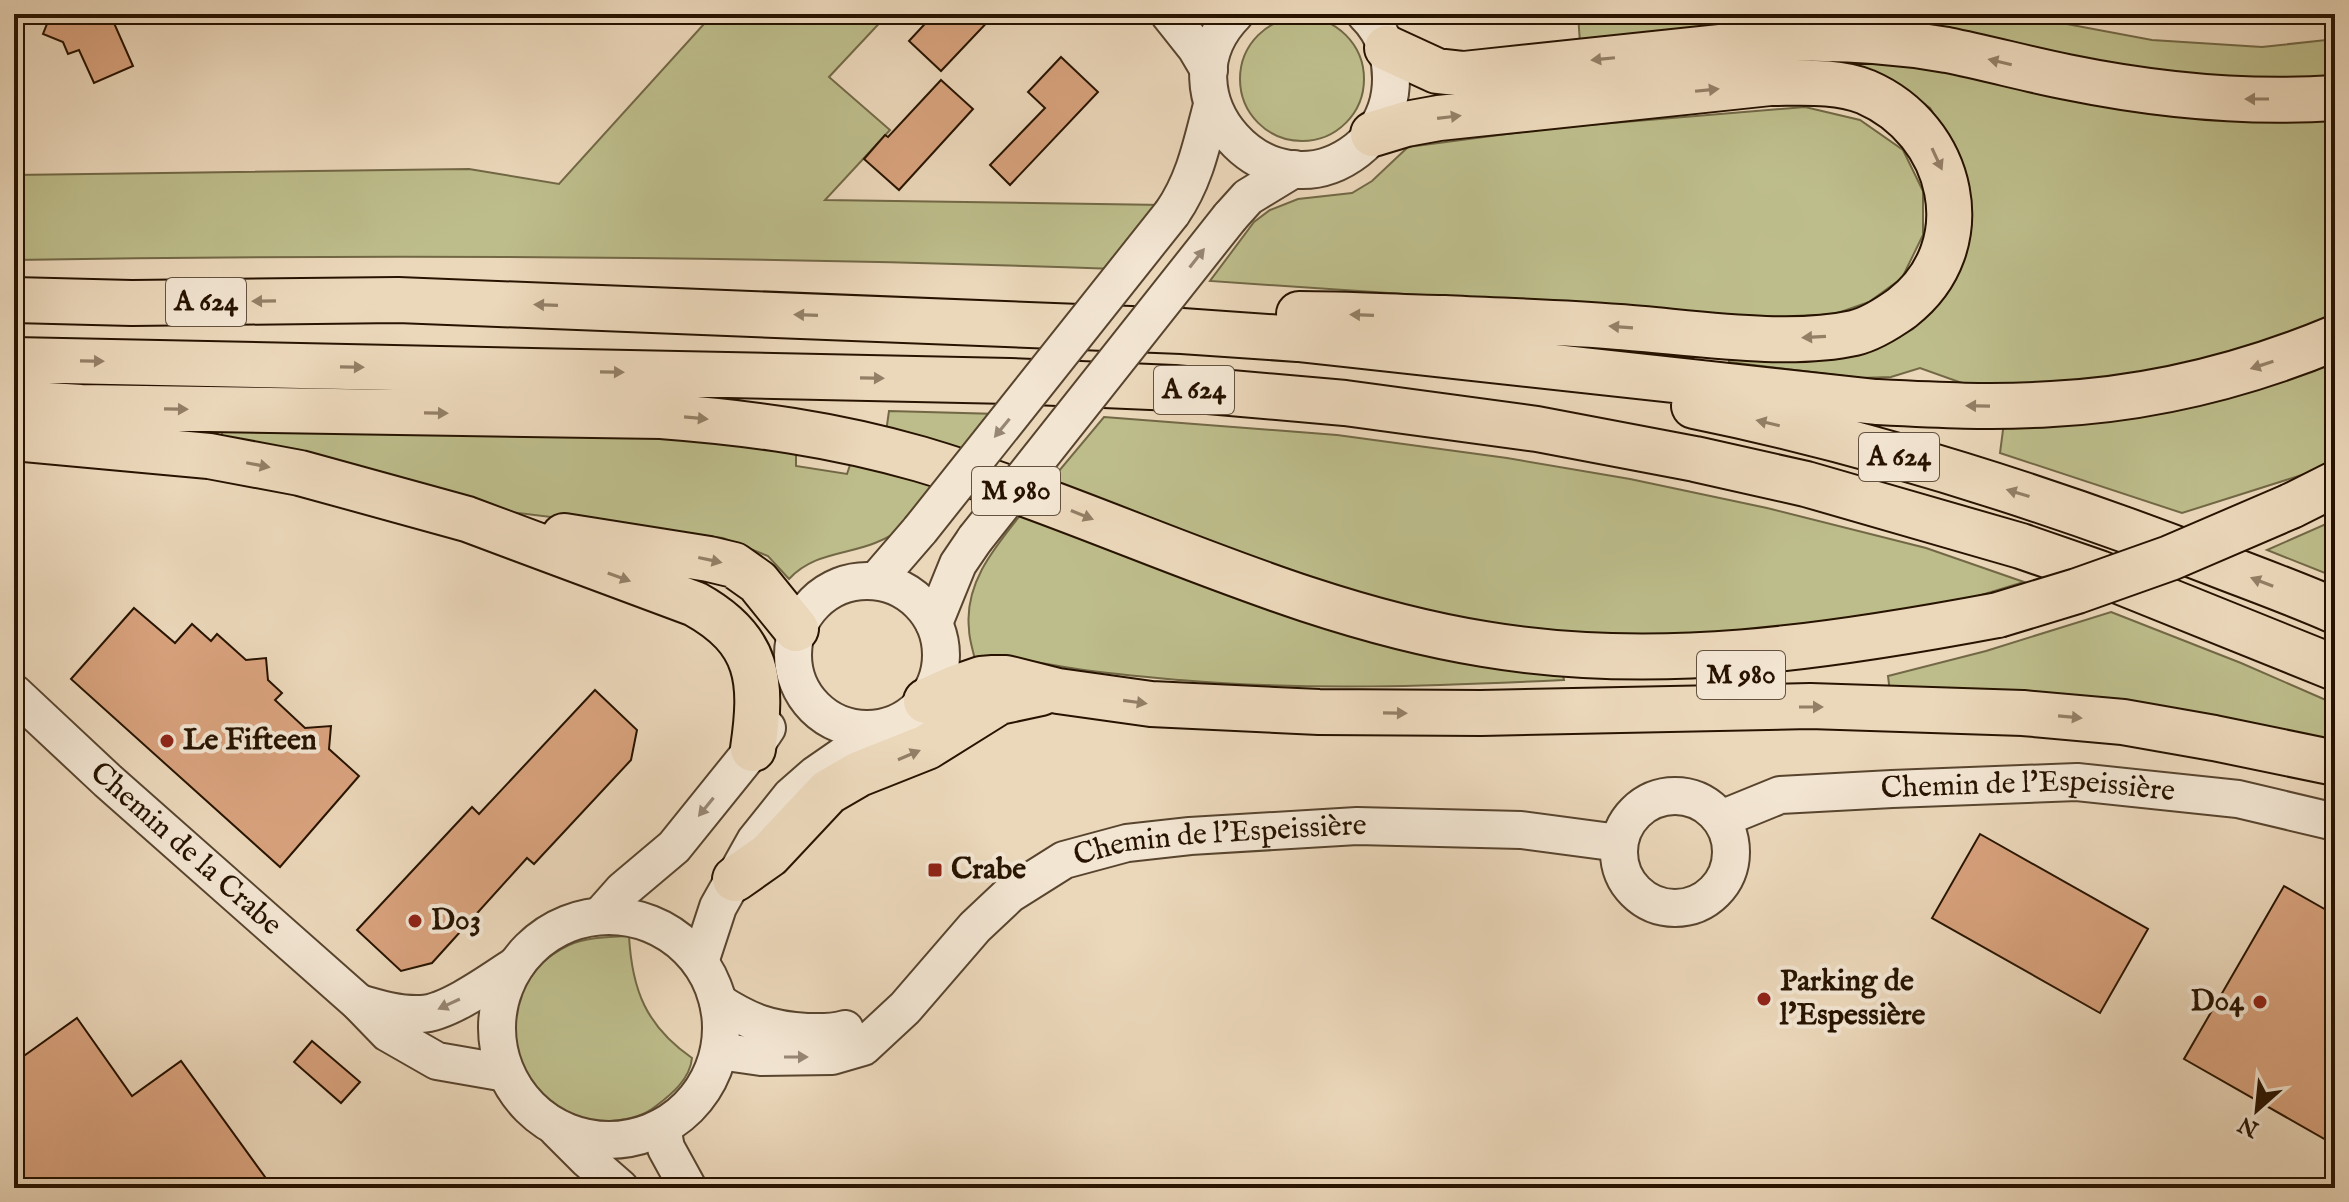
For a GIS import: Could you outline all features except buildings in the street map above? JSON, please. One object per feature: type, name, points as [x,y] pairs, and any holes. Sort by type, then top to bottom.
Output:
[{"type":"highway","points":[[1376,31],[1437,71],[1464,74],[1795,39],[1845,39],[1946,50],[2149,92],[2234,100],[2335,98]]},
{"type":"highway","points":[[940,320],[1320,314],[1577,324],[1817,338],[1856,332],[1890,316],[1906,304],[1938,262],[1949,226],[1943,172],[1925,137],[1901,112],[1884,101],[1862,90],[1841,86],[1770,83],[1439,118],[1373,134]]},
{"type":"highway","name":"A 624","points":[[14,300],[132,303],[398,300],[940,320],[1298,339],[1448,356],[1793,428],[1955,473],[2123,528],[2335,611]]},
{"type":"highway","points":[[1448,356],[1876,402],[1997,406],[2053,404],[2134,395],[2239,372],[2335,338]]},
{"type":"highway","name":"A 624","points":[[14,360],[1010,381],[1174,388],[1345,403],[1457,417],[1581,436],[1695,459],[1870,501],[2099,573],[2335,668]]},
{"type":"highway","name":"M 980","points":[[14,403],[81,407],[661,416],[730,421],[808,432],[921,460],[995,484],[1332,607],[1443,636],[1544,653],[1589,657],[1738,654],[1864,639],[1998,615]]},
{"type":"highway","points":[[14,438],[194,454],[300,473],[467,519],[695,604],[725,623],[745,648],[757,682],[758,718],[753,749]]},
{"type":"highway","name":"M 980","points":[[1481,713],[1788,668],[1883,647],[2077,591],[2170,558],[2335,484]]},
{"type":"highway","points":[[467,519],[734,565],[758,582],[796,629]]},
{"type":"highway","points":[[926,701],[968,684],[1006,678],[1058,691],[1151,704],[1242,709],[1481,713],[1810,706],[2023,713],[2123,722],[2335,763]]},
{"type":"highway","points":[[735,879],[769,855],[828,792],[859,774],[927,747],[999,702],[1058,691]]},
{"type":"street","points":[[1169,14],[1196,48],[1211,87],[1219,121],[1229,136],[1258,159],[1294,169],[1320,168],[1344,159],[1373,134],[1386,111],[1392,73],[1376,31]]},
{"type":"street","points":[[876,581],[920,530],[1185,194],[1197,163],[1216,42],[1235,14]]},
{"type":"street","points":[[934,623],[958,564],[975,539],[1230,217],[1248,197],[1294,169]]},
{"type":"street","points":[[876,581],[906,591],[922,605],[934,623],[940,643],[941,663],[936,683],[926,701],[910,716],[873,730],[841,725],[818,712],[803,694],[792,658],[796,629],[808,608],[827,591],[851,582],[876,581]]},
{"type":"street","points":[[600,916],[623,890],[674,847],[753,749],[794,672]]},
{"type":"street","name":"Chemin de la Crabe","points":[[14,693],[108,781],[359,1003],[388,1033],[437,1061],[506,1073]]},
{"type":"street","points":[[700,962],[718,907],[755,841],[791,796],[873,730]]},
{"type":"street","name":"Chemin de l'Espeissière","points":[[1721,819],[1780,795],[2077,782],[2238,799],[2335,822]]},
{"type":"street","points":[[1671,795],[1690,797],[1708,805],[1729,834],[1732,852],[1722,885],[1709,898],[1686,908],[1667,908],[1650,903],[1635,892],[1625,878],[1619,861],[1619,843],[1625,825],[1636,810],[1652,800],[1671,795]]},
{"type":"street","name":"Chemin de l'Espeissière","points":[[719,1051],[761,1057],[832,1056],[863,1047],[905,1008],[975,927],[1010,894],[1064,860],[1127,843],[1357,826],[1521,830],[1619,843]]},
{"type":"street","points":[[618,916],[651,925],[683,944],[700,962],[718,1002],[721,1026],[719,1051],[715,1067],[699,1095],[676,1118],[642,1135],[619,1140],[596,1140],[574,1135],[553,1125],[532,1111],[516,1091],[500,1055],[497,1017],[500,999],[516,965],[532,946],[552,931],[576,921],[618,916]]},
{"type":"street","name":"Chemin de la Crabe","points":[[359,1003],[394,1012],[424,1014],[474,992],[516,965]]},
{"type":"street","points":[[718,1002],[742,1017],[779,1031],[833,1033],[866,1023],[889,1023]]},
{"type":"street","points":[[553,1125],[620,1188]]},
{"type":"street","points":[[662,1127],[666,1148],[688,1188]]},
{"type":"green space","points":[[713,14],[888,14],[829,77],[890,130],[825,200],[1163,205],[1116,269],[565,257],[14,260],[14,175],[469,169],[559,184]]},
{"type":"green space","points":[[1578,14],[2013,14],[2152,40],[2262,47],[2335,39],[2335,78],[2240,80],[1580,43]]},
{"type":"green space","points":[[1302,17],[1326,22],[1346,35],[1359,55],[1364,79],[1359,103],[1346,123],[1326,136],[1302,141],[1278,136],[1258,123],[1245,103],[1240,79],[1245,55],[1258,35],[1278,22]]},
{"type":"green space","points":[[1837,57],[2335,116],[2335,316],[2277,339],[2145,374],[2070,383],[1973,387],[1920,368],[1891,377],[1861,378],[1729,362],[1729,354],[1872,350],[1913,329],[1944,297],[1965,254],[1971,202],[1960,156],[1930,108],[1891,80],[1835,64]]},
{"type":"green space","points":[[1805,107],[1860,120],[1903,150],[1923,191],[1923,235],[1902,278],[1869,302],[1835,314],[1791,317],[1699,314],[1210,281],[1254,222],[1270,210],[1298,199],[1352,193],[1372,181],[1408,147],[1552,128]]},
{"type":"green space","points":[[2335,357],[2335,459],[2308,473],[2182,513],[2000,453],[2004,422]]},
{"type":"green space","points":[[889,411],[998,414],[964,456],[886,432]]},
{"type":"green space","points":[[1104,417],[1337,435],[1507,458],[1630,479],[1767,508],[1926,548],[2024,582],[1942,607],[1809,633],[1569,641],[1352,598],[1048,484]]},
{"type":"green space","points":[[223,427],[698,439],[796,451],[796,466],[847,474],[851,462],[940,486],[896,533],[864,547],[819,559],[798,570],[789,579],[768,556],[723,538],[477,508],[220,446]]},
{"type":"green space","points":[[1022,513],[1383,643],[1452,660],[1563,675],[1564,680],[1420,686],[1276,685],[1128,675],[1013,659],[975,660],[969,633],[971,596],[984,566]]},
{"type":"green space","points":[[2335,520],[2335,577],[2267,550]]},
{"type":"green space","points":[[2111,612],[2335,704],[2335,747],[1890,692],[1888,676],[1986,651]]},
{"type":"green space","points":[[629,936],[634,973],[644,1005],[663,1033],[692,1058],[691,1066],[674,1091],[646,1112],[611,1121],[576,1116],[548,1101],[528,1079],[516,1051],[514,1021],[522,992],[540,965],[569,945],[591,939]]},
{"type":"place","name":"Le Fifteen","points":[[167,741]]},
{"type":"place","name":"Crabe","points":[[935,870]]},
{"type":"place","name":"D03","points":[[415,921]]},
{"type":"place","name":"Parking de l'Espessière","points":[[1764,999]]},
{"type":"place","name":"D04","points":[[2260,1002]]}]
